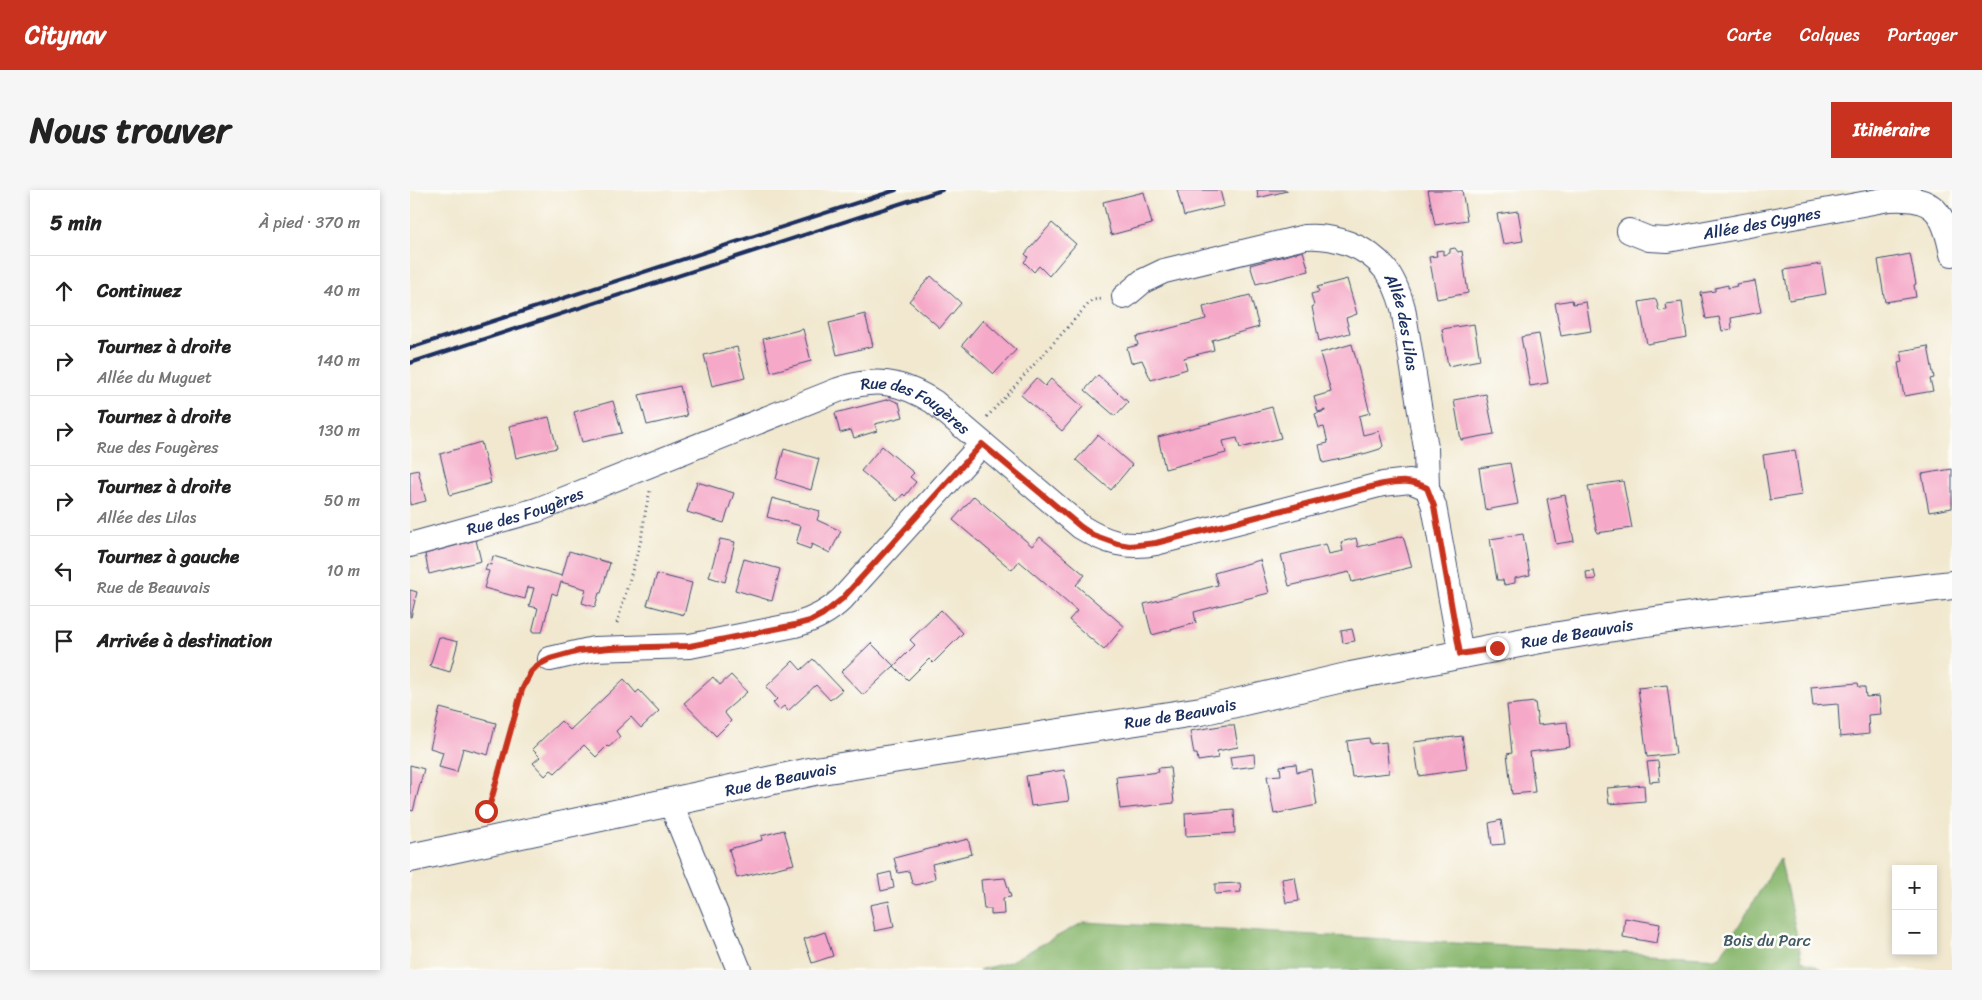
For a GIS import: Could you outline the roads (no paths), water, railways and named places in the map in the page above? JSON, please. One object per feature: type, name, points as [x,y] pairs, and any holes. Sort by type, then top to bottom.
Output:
[{"type":"street","name":"Allée des Cygnes","points":[[1629,231],[1649,239],[1668,240],[1904,198],[1917,200],[1936,210],[1943,219],[1947,229],[1952,254]]},
{"type":"street","name":"Allée des Lilas","points":[[1124,297],[1143,281],[1164,272],[1288,240],[1318,236],[1349,243],[1385,268],[1396,287],[1403,308],[1426,448],[1427,488],[1434,506],[1460,654]]},
{"type":"street","name":"Rue des Fougères","points":[[410,545],[537,510],[838,390],[866,382],[896,384],[922,394],[934,402],[1081,527],[1105,540],[1130,546],[1156,543],[1383,484],[1410,481],[1427,488]]},
{"type":"street","points":[[550,659],[579,651],[610,648],[690,646],[810,621],[823,614],[842,599],[976,439]]},
{"type":"street","name":"Rue de Beauvais","points":[[410,858],[670,801],[847,765],[1200,711],[1351,676],[1460,654],[1626,625],[1952,585]]},
{"type":"street","points":[[670,801],[739,970]]},
{"type":"railway","points":[[410,348],[896,190]]},
{"type":"railway","points":[[410,363],[942,190]]},
{"type":"park label","name":"Bois du Parc","points":[[1767,940]]}]
